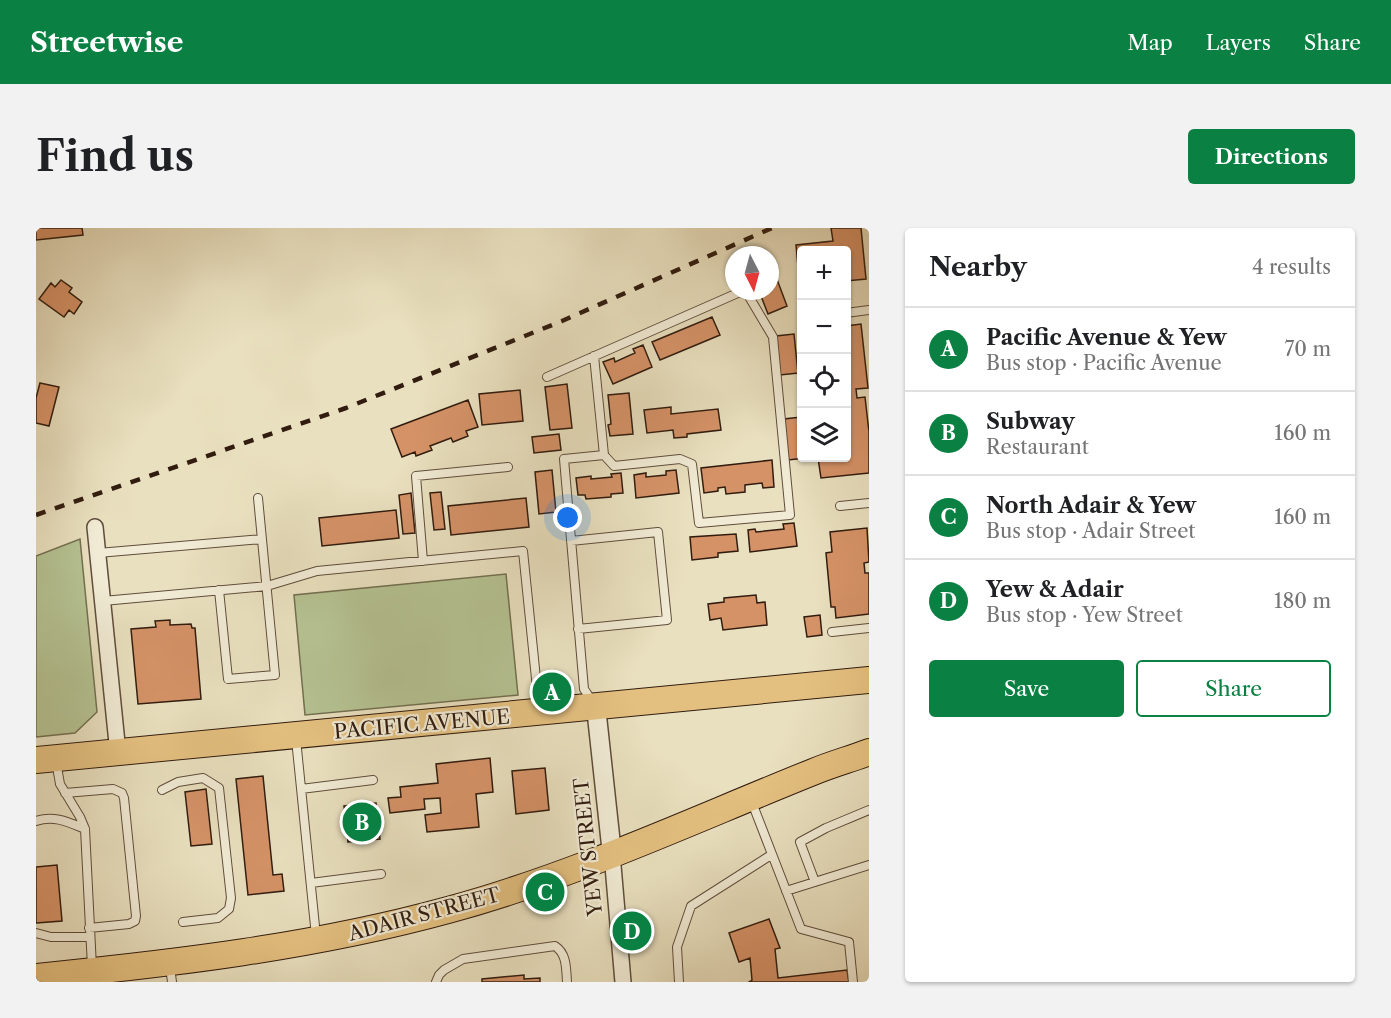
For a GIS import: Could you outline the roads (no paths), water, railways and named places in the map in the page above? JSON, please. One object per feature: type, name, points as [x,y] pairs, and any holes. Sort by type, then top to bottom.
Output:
[{"type":"highway","name":"PACIFIC AVENUE","points":[[46,759],[869,680]]},
{"type":"highway","name":"ADAIR STREET","points":[[36,977],[93,971],[171,972],[450,910],[543,880],[612,854],[751,799],[814,771],[869,752]]},
{"type":"street","points":[[95,527],[118,753]]},
{"type":"street","name":"YEW STREET","points":[[596,708],[623,982]]},
{"type":"lane","points":[[547,376],[740,292],[748,295],[773,337],[790,515],[699,523],[692,464],[680,459],[615,466],[604,455],[594,357]]},
{"type":"lane","points":[[851,312],[869,310]]},
{"type":"lane","points":[[596,708],[584,689],[564,459],[604,455]]},
{"type":"lane","points":[[423,561],[416,476],[508,467]]},
{"type":"lane","points":[[219,590],[228,679],[275,675],[258,498]]},
{"type":"lane","points":[[840,506],[869,503]]},
{"type":"lane","points":[[571,541],[658,532],[667,620],[578,629]]},
{"type":"lane","points":[[98,553],[262,539]]},
{"type":"lane","points":[[103,602],[267,586],[317,571],[523,551],[540,713]]},
{"type":"lane","points":[[832,632],[869,628]]},
{"type":"lane","points":[[296,736],[317,941]]},
{"type":"lane","points":[[46,759],[80,817],[85,830],[89,937],[93,971]]},
{"type":"lane","points":[[162,790],[178,782],[203,778],[219,788],[231,898],[229,909],[218,918],[183,922]]},
{"type":"lane","points":[[301,789],[373,780]]},
{"type":"lane","points":[[65,793],[113,789],[122,793],[124,798],[135,921],[129,924],[89,928]]},
{"type":"lane","points":[[751,799],[801,929],[849,942],[853,982]]},
{"type":"lane","points":[[815,882],[800,842],[869,810]]},
{"type":"lane","points":[[36,821],[53,818],[64,820],[85,830]]},
{"type":"lane","points":[[679,982],[677,947],[691,906],[771,855]]},
{"type":"lane","points":[[786,891],[869,865]]},
{"type":"lane","points":[[310,883],[381,874]]},
{"type":"lane","points":[[36,933],[51,937],[89,937]]},
{"type":"lane","points":[[436,982],[444,970],[463,959],[555,945],[561,950],[566,962],[567,982]]},
{"type":"railway","points":[[36,515],[346,408],[562,321],[772,228]]},
{"type":"place","name":"Pacific Avenue & Yew","points":[[552,692]]},
{"type":"place","name":"Subway","points":[[362,822]]},
{"type":"place","name":"North Adair & Yew","points":[[545,892]]},
{"type":"place","name":"Yew & Adair","points":[[632,931]]}]
